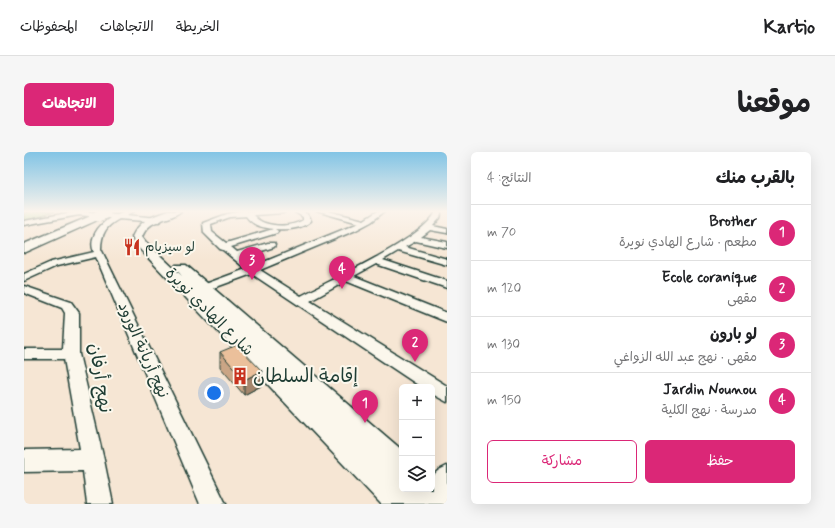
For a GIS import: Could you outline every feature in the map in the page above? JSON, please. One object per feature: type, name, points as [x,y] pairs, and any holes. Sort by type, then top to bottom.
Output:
[{"type":"highway","points":[[24,244],[66,227]]},
{"type":"highway","points":[[24,249],[74,227]]},
{"type":"main road","name":"شارع الهادي نويرة","points":[[143,227],[138,232],[137,236],[140,243],[429,494]]},
{"type":"main road","name":"شارع الهادي نويرة","points":[[152,227],[150,237],[158,247],[399,467]]},
{"type":"street","name":"نهج أريانة الورود","points":[[104,227],[97,237],[97,248],[213,504]]},
{"type":"street","points":[[207,227],[208,234],[253,270],[302,300],[447,395]]},
{"type":"street","points":[[204,288],[253,270],[352,227]]},
{"type":"street","points":[[302,300],[415,238],[427,227]]},
{"type":"street","points":[[430,227],[447,231]]},
{"type":"street","points":[[224,247],[274,231]]},
{"type":"street","points":[[415,238],[447,245]]},
{"type":"street","points":[[235,256],[271,245]]},
{"type":"street","points":[[397,248],[447,262]]},
{"type":"street","points":[[24,278],[54,264],[100,254]]},
{"type":"street","points":[[375,261],[447,285]]},
{"type":"street","points":[[346,276],[447,318]]},
{"type":"street","name":"نهج أرفان","points":[[24,289],[67,305],[72,313],[71,354],[93,460],[100,504]]},
{"type":"street","points":[[24,354],[71,354]]},
{"type":"street","points":[[24,462],[93,460]]},
{"type":"building","points":[[237,345],[262,371],[244,380],[220,352]]},
{"type":"place","name":"لو سيزيام","points":[[132,247]]},
{"type":"place","name":"لو بارون","points":[[252,280]]},
{"type":"place","name":"Jardin Nounou","points":[[342,289]]},
{"type":"place","name":"Ecole coranique","points":[[415,362]]},
{"type":"place","name":"إقامة السلطان","points":[[240,376]]},
{"type":"place","name":"Brother","points":[[365,423]]}]
